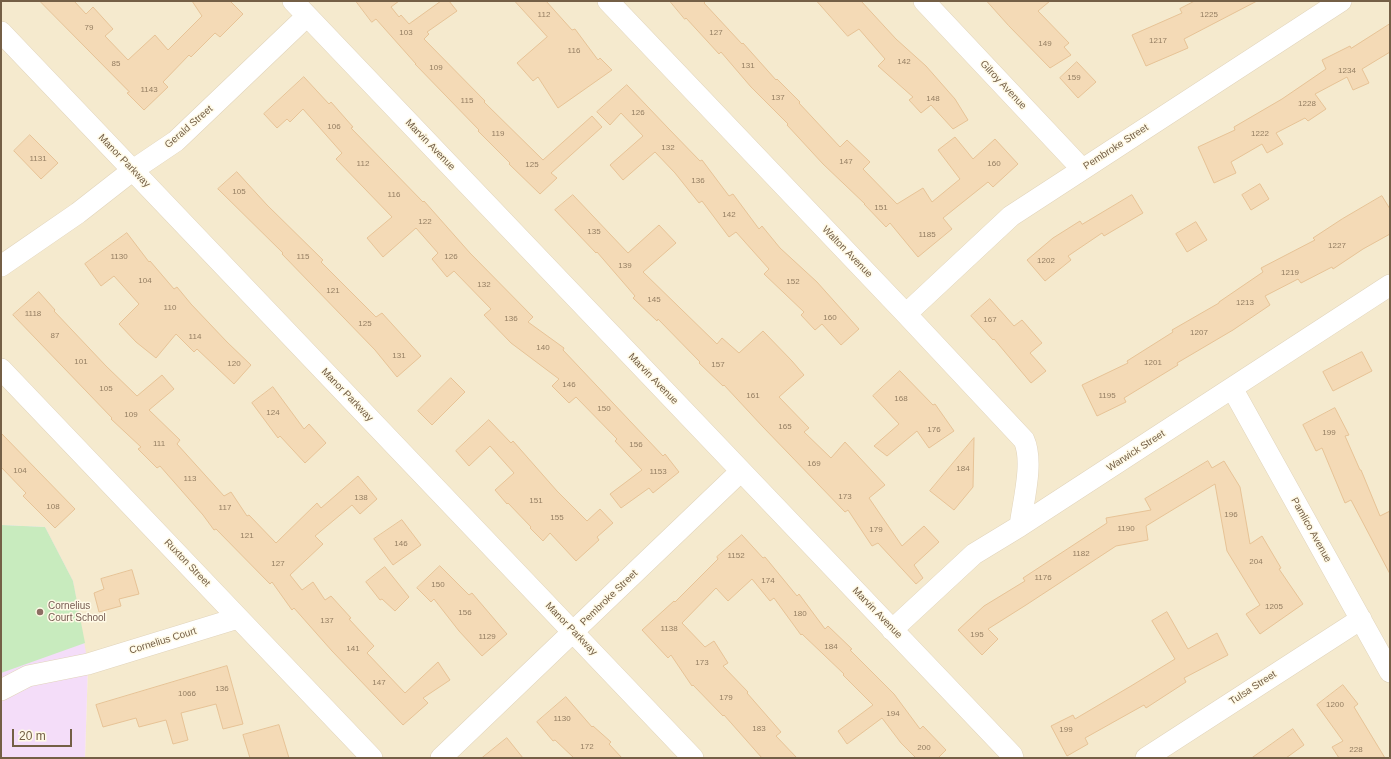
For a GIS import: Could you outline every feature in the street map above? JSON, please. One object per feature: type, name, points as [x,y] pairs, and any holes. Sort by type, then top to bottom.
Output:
[{"type":"street","name":"Marvin Avenue","points":[[293,1],[1012,755],[1012,758]]},
{"type":"street","name":"Walton Avenue","points":[[608,1],[1024,440],[1028,450],[1028,464],[1020,526]]},
{"type":"street","name":"Pembroke Street","points":[[906,314],[1011,216],[1341,1]]},
{"type":"street","name":"Gilroy Avenue","points":[[932,4],[1082,169]]},
{"type":"street","name":"Gerald Street","points":[[1,266],[78,213],[133,170],[176,141],[307,16]]},
{"type":"street","name":"Manor Parkway","points":[[1,32],[693,758]]},
{"type":"street","name":"Warwick Street","points":[[892,630],[974,554],[1020,526],[1390,285]]},
{"type":"street","name":"Ruxton Street","points":[[1,369],[372,758]]},
{"type":"street","name":"Pamlico Avenue","points":[[1232,388],[1390,672]]},
{"type":"street","name":"Pembroke Street","points":[[441,758],[741,471]]},
{"type":"street","name":"Cornelius Court","points":[[1,690],[28,676],[88,664],[238,618]]},
{"type":"street","name":"Tulsa Street","points":[[1146,758],[1361,619]]},
{"type":"shaded area","points":[[1,1],[1390,1],[1390,758],[85,758],[88,664],[45,527],[1,525]]},
{"type":"shaded area","name":"Cornelius Court School","points":[[1,525],[45,527],[73,581],[88,664],[85,758],[1,758]]},
{"type":"green space","points":[[1,525],[45,527],[73,581],[85,643],[1,673]]},
{"type":"building","points":[[40,1],[74,1],[86,14],[93,7],[113,29],[105,36],[128,60],[155,35],[168,50],[202,16],[192,1],[230,1],[243,14],[220,37],[215,33],[191,57],[189,55],[163,82],[168,87],[144,110],[127,93],[129,92]]},
{"type":"building","points":[[356,1],[399,1],[391,7],[399,17],[401,15],[409,24],[441,1],[449,1],[457,11],[427,32],[429,34],[424,39],[485,101],[484,102],[543,160],[592,116],[602,127],[551,173],[557,178],[540,194],[509,164],[510,163],[478,131],[479,130],[415,64],[376,19],[372,22]]},
{"type":"building","points":[[515,1],[546,1],[572,30],[575,29],[598,60],[600,58],[612,70],[558,108],[538,77],[533,81],[517,63],[547,37]]},
{"type":"building","points":[[670,1],[706,1],[704,3],[776,80],[777,79],[800,102],[799,103],[840,147],[847,140],[870,162],[863,169],[897,204],[923,188],[932,202],[960,179],[938,150],[955,137],[973,159],[995,139],[1018,164],[993,187],[988,182],[943,218],[952,229],[918,257],[890,223],[886,227],[865,204],[823,164],[787,125],[788,124],[751,87],[721,52],[719,54],[686,18],[685,19]]},
{"type":"building","points":[[817,1],[861,1],[896,39],[926,66],[955,99],[968,120],[953,129],[931,105],[921,113],[909,100],[913,97],[878,66],[885,59],[859,29],[848,36]]},
{"type":"building","points":[[987,1],[1050,1],[1038,11],[1069,43],[1064,47],[1071,55],[1050,68]]},
{"type":"building","points":[[1195,1],[1257,1],[1184,39],[1188,48],[1146,66],[1132,35],[1182,13],[1180,9]]},
{"type":"building","points":[[1390,24],[1390,52],[1362,69],[1369,83],[1353,90],[1347,77],[1315,94],[1326,109],[1308,121],[1305,118],[1276,133],[1283,144],[1267,153],[1262,144],[1231,162],[1236,173],[1214,183],[1198,147],[1235,130],[1234,127],[1282,99],[1326,69],[1322,60],[1350,46],[1351,48]]},
{"type":"building","points":[[1077,62],[1096,82],[1078,98],[1060,78]]},
{"type":"building","points":[[304,77],[329,104],[331,102],[353,127],[351,128],[423,202],[424,201],[470,253],[533,317],[528,322],[564,348],[563,350],[663,456],[665,454],[679,472],[653,493],[649,488],[621,508],[610,494],[642,470],[615,441],[617,439],[576,397],[569,403],[552,386],[559,379],[511,343],[484,315],[491,309],[454,271],[447,277],[432,259],[438,253],[416,228],[383,257],[367,238],[392,217],[336,159],[342,153],[303,109],[290,122],[287,119],[277,128],[264,114]]},
{"type":"building","points":[[627,85],[700,161],[702,160],[729,196],[733,194],[759,229],[762,226],[780,248],[817,282],[859,329],[841,345],[822,324],[815,330],[801,315],[804,312],[764,274],[769,269],[736,232],[729,237],[702,201],[699,203],[675,173],[655,152],[623,180],[610,165],[643,136],[621,113],[610,125],[597,112]]},
{"type":"building","points":[[30,135],[58,163],[41,179],[14,151]]},
{"type":"building","points":[[237,172],[267,205],[323,260],[321,262],[376,317],[382,313],[421,356],[397,377],[375,350],[282,254],[283,253],[218,189]]},
{"type":"building","points":[[1260,184],[1269,199],[1251,210],[1242,195]]},
{"type":"building","points":[[573,195],[628,253],[659,225],[676,243],[643,272],[717,344],[722,338],[739,353],[763,331],[792,361],[804,375],[779,397],[809,428],[804,432],[831,458],[845,442],[885,485],[869,498],[902,546],[924,526],[939,542],[914,565],[923,578],[916,584],[878,543],[872,546],[848,510],[845,512],[724,385],[723,386],[699,363],[700,362],[658,319],[657,321],[633,298],[635,296],[597,252],[596,253],[555,210]]},
{"type":"building","points":[[1132,195],[1143,213],[1104,236],[1102,233],[1068,256],[1071,260],[1045,281],[1027,260],[1053,238],[1080,221],[1082,224]]},
{"type":"building","points":[[1382,196],[1390,209],[1390,234],[1363,249],[1333,269],[1332,267],[1301,283],[1298,279],[1265,296],[1270,305],[1233,330],[1177,363],[1178,365],[1124,398],[1126,402],[1097,416],[1082,385],[1128,363],[1127,361],[1173,332],[1172,330],[1219,303],[1263,272],[1261,268],[1315,240],[1313,238]]},
{"type":"building","points":[[1196,222],[1207,240],[1187,252],[1176,234]]},
{"type":"building","points":[[127,233],[149,262],[150,261],[174,289],[177,287],[227,342],[251,365],[234,384],[197,349],[194,352],[176,334],[156,358],[136,342],[119,324],[139,304],[114,276],[101,286],[85,264]]},
{"type":"building","points":[[39,292],[55,310],[54,311],[106,366],[137,396],[162,375],[174,389],[149,410],[180,440],[177,444],[224,496],[231,492],[247,516],[249,515],[276,543],[317,503],[321,508],[358,476],[377,499],[360,514],[352,505],[315,536],[323,544],[290,575],[302,590],[313,582],[325,600],[331,596],[351,618],[349,619],[374,646],[367,653],[405,693],[438,662],[450,680],[423,698],[428,703],[403,725],[332,651],[294,608],[292,610],[272,582],[270,584],[216,529],[214,530],[203,515],[160,466],[157,468],[138,449],[141,447],[111,419],[112,418],[13,315]]},
{"type":"building","points":[[990,299],[1014,326],[1022,320],[1042,343],[1030,353],[1046,371],[1031,383],[994,339],[993,340],[971,316]]},
{"type":"building","points":[[1362,352],[1372,371],[1333,391],[1323,372]]},
{"type":"building","points":[[900,371],[933,405],[935,404],[954,431],[929,448],[917,431],[887,456],[874,446],[899,424],[873,396]]},
{"type":"building","points":[[451,378],[465,392],[432,425],[418,411]]},
{"type":"building","points":[[273,387],[304,429],[309,424],[326,443],[305,463],[280,436],[278,438],[252,403]]},
{"type":"building","points":[[1335,408],[1349,435],[1345,436],[1380,516],[1390,511],[1390,574],[1351,500],[1345,503],[1322,448],[1316,451],[1303,425]]},
{"type":"building","points":[[489,420],[511,443],[513,441],[557,491],[587,521],[600,509],[613,523],[597,537],[599,540],[576,561],[550,533],[543,541],[495,490],[514,473],[490,446],[469,466],[456,451]]},
{"type":"building","points":[[1,433],[75,509],[55,528],[23,496],[26,493],[1,467]]},
{"type":"building","points":[[974,438],[973,487],[954,510],[930,491]]},
{"type":"building","points":[[1208,461],[1212,468],[1224,461],[1240,487],[1250,544],[1262,536],[1281,568],[1279,569],[1303,604],[1260,634],[1246,614],[1260,605],[1227,551],[1215,484],[1146,526],[1148,540],[1116,546],[988,629],[998,639],[982,655],[958,630],[984,606],[1025,581],[1023,578],[1107,523],[1106,518],[1151,510],[1145,499]]},
{"type":"building","points":[[402,520],[421,545],[393,565],[374,539]]},
{"type":"building","points":[[742,535],[763,558],[765,557],[797,596],[799,594],[825,629],[828,626],[852,649],[850,650],[894,694],[920,729],[923,726],[946,750],[938,758],[916,758],[901,743],[882,718],[847,744],[838,731],[873,705],[843,675],[844,674],[802,634],[801,635],[774,598],[770,601],[752,579],[728,601],[716,588],[682,623],[705,647],[714,641],[728,663],[723,666],[748,692],[747,693],[781,732],[776,736],[797,758],[762,758],[724,715],[723,716],[693,685],[692,686],[671,655],[668,658],[642,630],[674,601],[675,602],[718,559],[717,557]]},
{"type":"building","points":[[440,566],[469,595],[472,593],[507,634],[482,656],[459,631],[434,599],[431,602],[417,588]]},
{"type":"building","points":[[385,567],[409,597],[395,611],[382,599],[380,600],[366,582]]},
{"type":"building","points":[[132,570],[139,594],[119,599],[121,606],[99,612],[94,593],[104,589],[101,579]]},
{"type":"building","points":[[1167,612],[1188,649],[1217,633],[1228,655],[1184,678],[1186,682],[1146,708],[1144,705],[1085,738],[1088,744],[1067,756],[1051,726],[1073,715],[1075,719],[1175,659],[1152,621]]},
{"type":"building","points":[[227,666],[243,724],[223,729],[216,704],[181,713],[188,740],[173,744],[166,720],[139,727],[136,718],[103,727],[96,705]]},
{"type":"building","points":[[1343,685],[1358,704],[1354,707],[1385,758],[1339,758],[1332,747],[1343,741],[1317,705]]},
{"type":"building","points":[[566,697],[592,727],[593,726],[611,742],[609,744],[622,758],[574,758],[555,740],[553,741],[537,722]]},
{"type":"building","points":[[279,725],[289,758],[250,758],[243,735]]},
{"type":"building","points":[[1293,729],[1304,745],[1286,758],[1252,758]]},
{"type":"building","points":[[507,738],[523,758],[482,758]]},
{"type":"place","name":"Cornelius Court School","points":[[40,612]]}]
